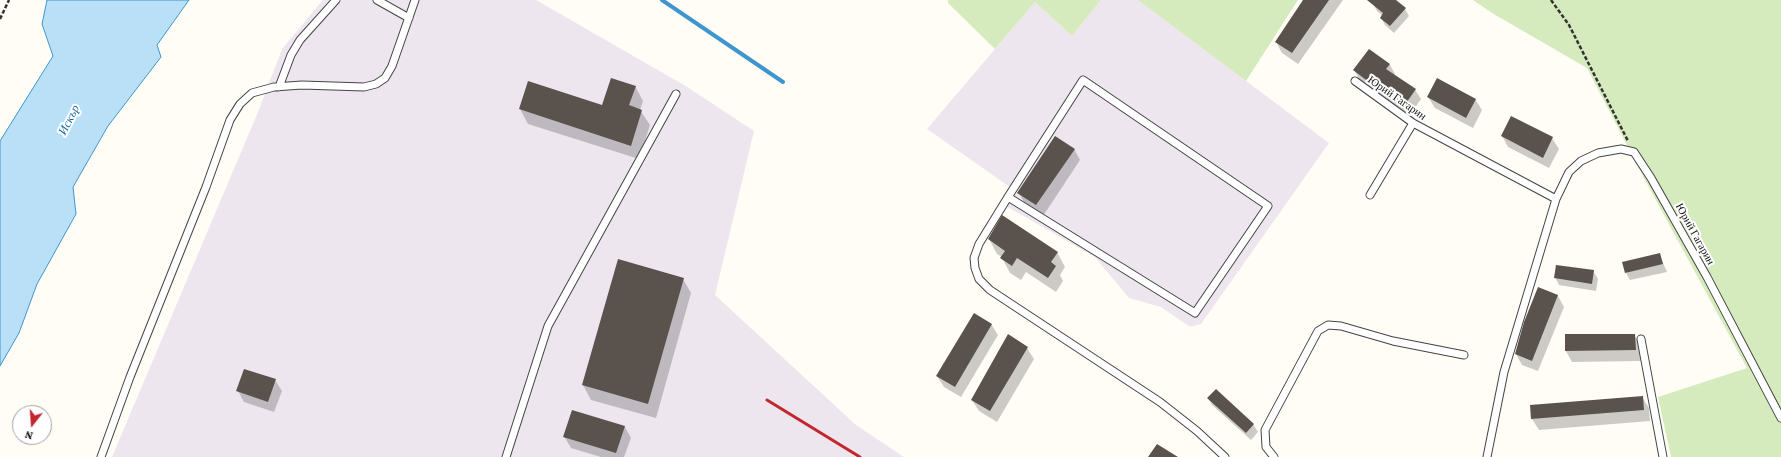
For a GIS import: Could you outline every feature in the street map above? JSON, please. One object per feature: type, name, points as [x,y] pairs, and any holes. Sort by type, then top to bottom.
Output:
[{"type":"lane","points":[[279,87],[291,55],[300,40],[336,0]]},
{"type":"lane","points":[[377,0],[409,18]]},
{"type":"lane","points":[[101,457],[130,377],[206,187],[230,120],[240,104],[252,93],[279,87],[302,85],[364,87],[376,84],[385,78],[392,66],[415,0]]},
{"type":"lane","points":[[1008,197],[1195,313],[1268,206],[1083,80],[1008,197],[979,244],[974,258],[975,268],[979,279],[990,290],[1160,402],[1225,457]]},
{"type":"lane","name":"Юрий Гагарин","points":[[1355,81],[1412,124],[1556,199]]},
{"type":"lane","points":[[506,457],[548,326],[676,94]]},
{"type":"lane","points":[[1370,195],[1412,124]]},
{"type":"lane","points":[[1487,457],[1504,372],[1556,199],[1569,172],[1581,161],[1598,153],[1621,149],[1634,152]]},
{"type":"lane","name":"Юрий Гагарин","points":[[1634,152],[1651,178],[1707,277],[1781,418]]},
{"type":"lane","points":[[1274,457],[1266,447],[1265,430],[1318,331],[1328,325],[1341,326],[1393,341],[1464,355]]},
{"type":"lane","points":[[1641,339],[1664,457]]},
{"type":"path","points":[[0,19],[9,0]]},
{"type":"path","points":[[1551,0],[1568,25],[1634,152]]},
{"type":"shaded area","points":[[323,0],[536,0],[684,85],[754,131],[715,295],[856,425],[904,457],[112,457],[258,112],[282,49]]},
{"type":"shaded area","points":[[1101,0],[1138,0],[1329,143],[1201,324],[1190,327],[1161,307],[1129,298],[1095,257],[1006,206],[1017,192],[927,129],[1035,2],[1072,36]]},
{"type":"green space","points":[[948,0],[1101,0],[1072,36],[1035,2],[995,49],[948,3]]},
{"type":"green space","points":[[1138,0],[1298,0],[1246,81]]},
{"type":"green space","points":[[1473,0],[1781,0],[1781,457],[1671,457],[1658,397],[1747,368],[1645,180],[1587,68],[1492,13]]},
{"type":"water","name":"Искър","points":[[47,0],[189,0],[157,45],[161,57],[108,126],[73,187],[76,214],[37,284],[19,333],[0,366],[0,141],[53,56],[42,24]]},
{"type":"building","points":[[1303,0],[1329,0],[1292,53],[1275,42]]},
{"type":"building","points":[[1367,0],[1396,0],[1406,8],[1390,26],[1380,18],[1383,13]]},
{"type":"building","points":[[1369,49],[1390,64],[1386,69],[1416,89],[1404,106],[1353,70]]},
{"type":"building","points":[[611,78],[636,86],[629,105],[642,110],[631,146],[519,109],[528,81],[602,105]]},
{"type":"building","points":[[1437,78],[1476,99],[1466,118],[1427,97]]},
{"type":"building","points":[[1511,116],[1553,137],[1543,158],[1501,136]]},
{"type":"building","points":[[1055,136],[1075,149],[1036,205],[1017,193]]},
{"type":"building","points":[[1002,215],[1058,252],[1051,262],[1056,266],[1048,278],[1017,258],[1012,266],[1000,258],[1005,251],[988,239]]},
{"type":"building","points":[[1660,253],[1663,264],[1625,273],[1622,262]]},
{"type":"building","points":[[618,259],[684,278],[648,404],[582,385]]},
{"type":"building","points":[[1556,265],[1594,270],[1592,284],[1554,278]]},
{"type":"building","points":[[1538,287],[1558,295],[1532,361],[1515,354],[1524,322]]},
{"type":"building","points":[[974,313],[992,324],[955,387],[936,376]]},
{"type":"building","points":[[1008,334],[1028,347],[990,411],[971,400]]},
{"type":"building","points":[[1565,334],[1635,334],[1636,350],[1565,351]]},
{"type":"building","points":[[244,369],[276,379],[268,402],[236,391]]},
{"type":"building","points":[[1216,389],[1254,424],[1246,433],[1207,398]]},
{"type":"building","points":[[1643,396],[1644,410],[1531,419],[1530,405]]},
{"type":"building","points":[[572,410],[625,426],[616,453],[563,437]]},
{"type":"building","points":[[1157,444],[1178,457],[1148,457]]},
{"type":"waterway","points":[[662,0],[783,82]]},
{"type":"railway","points":[[767,400],[860,457]]}]
